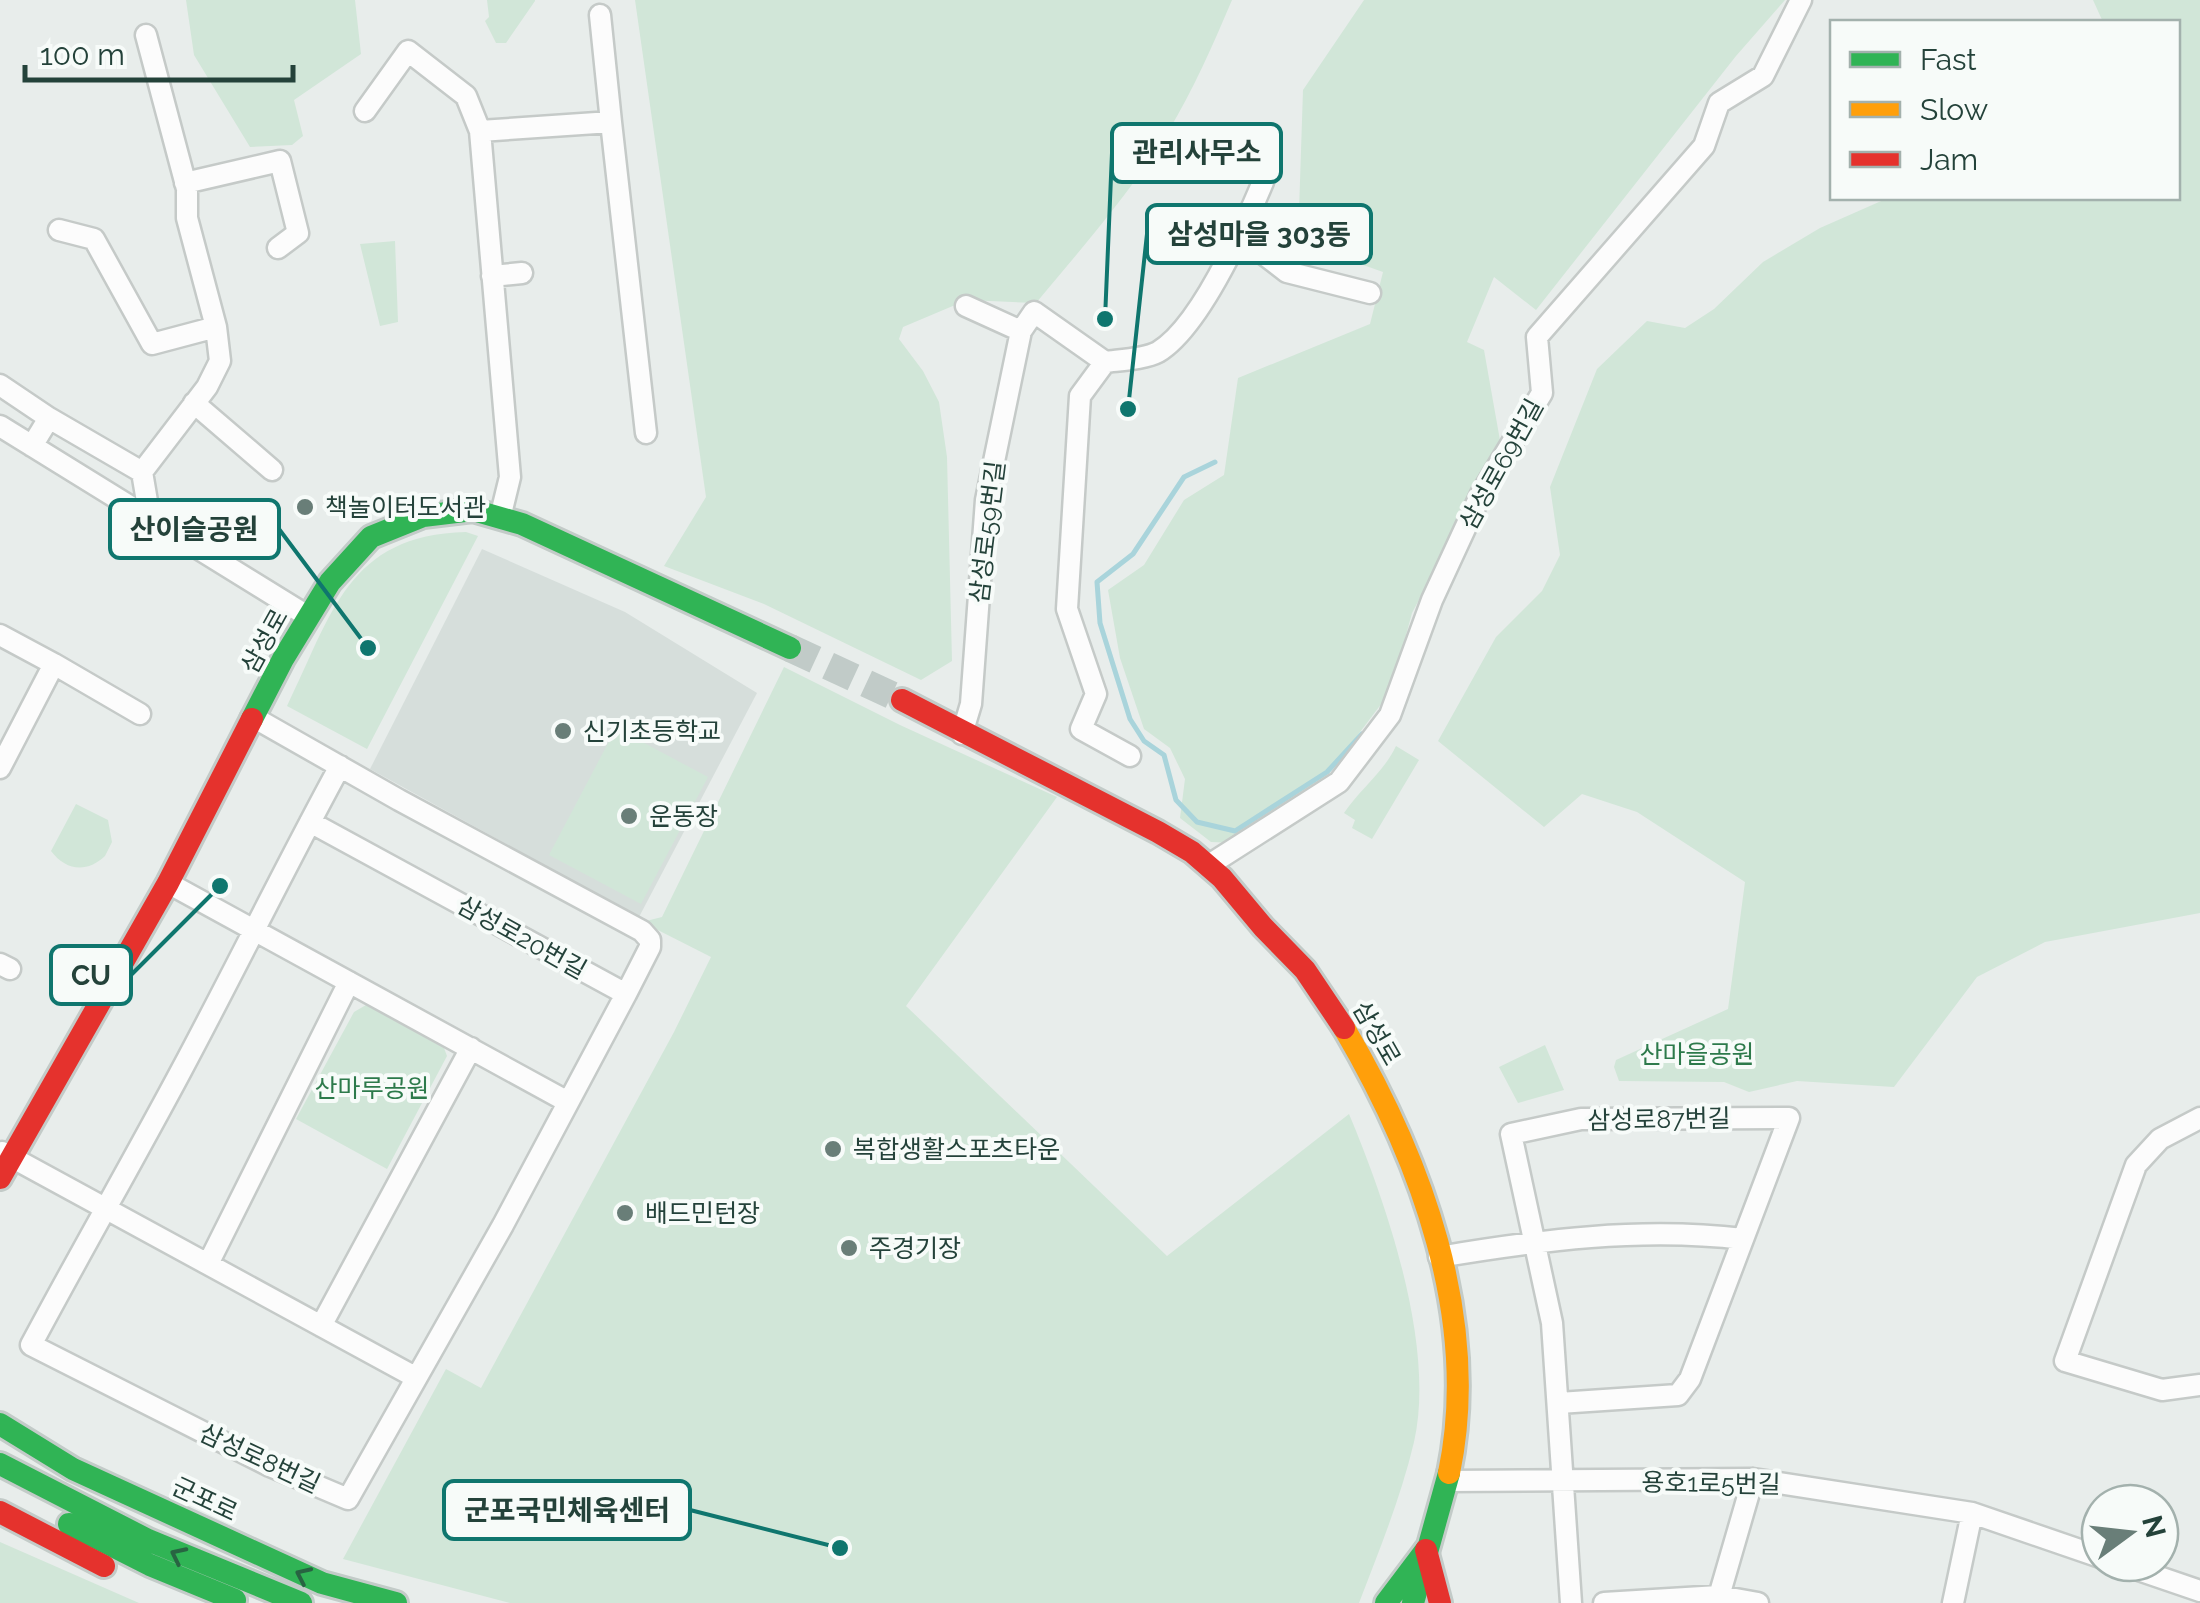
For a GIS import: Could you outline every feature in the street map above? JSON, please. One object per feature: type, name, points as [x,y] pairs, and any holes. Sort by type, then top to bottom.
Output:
[{"type":"street","name":"삼성로69번길","points":[[1209,865],[1338,782],[1390,715],[1432,600],[1480,494],[1542,392],[1536,338],[1704,146],[1719,103],[1763,76],[1801,0]]},
{"type":"street","points":[[600,15],[646,433]]},
{"type":"street","points":[[146,35],[186,182],[187,218],[216,327],[220,361],[207,387],[142,472],[150,519]]},
{"type":"street","points":[[365,111],[408,51],[466,96],[480,130],[510,477],[500,518]]},
{"type":"street","points":[[480,130],[610,122]]},
{"type":"street","points":[[186,182],[280,160],[298,233],[278,248]]},
{"type":"street","points":[[1130,756],[1081,729],[1096,694],[1067,609],[1080,396],[1105,362],[1157,353],[1188,322],[1240,236],[1263,182]]},
{"type":"street","points":[[59,230],[94,239],[152,344],[216,327]]},
{"type":"street","points":[[1240,236],[1288,272],[1370,293]]},
{"type":"street","points":[[492,276],[522,273]]},
{"type":"street","points":[[966,306],[1021,331]]},
{"type":"street","name":"삼성로59번길","points":[[962,734],[970,704],[986,500],[1021,331],[1034,312],[1105,362]]},
{"type":"street","points":[[0,386],[142,472]]},
{"type":"street","points":[[194,403],[272,470]]},
{"type":"street","points":[[32,446],[50,418]]},
{"type":"street","points":[[0,426],[308,616]]},
{"type":"street","name":"삼성로","points":[[0,1178],[6,1154],[168,884],[308,616],[330,582],[371,537],[423,516],[472,510],[522,524],[790,648]]},
{"type":"street","points":[[0,635],[140,714]]},
{"type":"street","points":[[0,768],[54,664]]},
{"type":"street","name":"삼성로","points":[[902,700],[1166,837],[1209,865],[1269,934],[1303,966],[1336,1016],[1398,1128],[1439,1257],[1456,1344],[1456,1441],[1413,1603]]},
{"type":"street","points":[[6,1154],[415,1377],[495,1241],[601,1046],[650,947],[648,935],[253,717]]},
{"type":"street","points":[[104,1207],[181,1071],[340,766]]},
{"type":"street","name":"삼성로20번길","points":[[310,822],[626,994]]},
{"type":"street","points":[[168,884],[568,1102]]},
{"type":"street","points":[[208,1264],[349,982]]},
{"type":"street","points":[[321,1326],[471,1048]]},
{"type":"street","name":"삼성로87번길","points":[[1789,1118],[1690,1378],[1678,1394],[1559,1403],[1552,1323],[1535,1240],[1510,1134],[1580,1119],[1789,1118]]},
{"type":"street","points":[[2200,1118],[2160,1139],[2136,1166],[2066,1361],[2162,1390],[2200,1385]]},
{"type":"street","name":"삼성로8번길","points":[[104,1207],[31,1346],[270,1466],[348,1499],[415,1377]]},
{"type":"street","points":[[1439,1257],[1535,1240],[1608,1235],[1701,1234],[1743,1239]]},
{"type":"street","points":[[1559,1403],[1571,1603]]},
{"type":"street","name":"군포로","points":[[0,1424],[73,1469],[322,1583],[396,1603]]},
{"type":"street","points":[[0,1464],[58,1498],[203,1567],[301,1603]]},
{"type":"street","points":[[1718,1599],[1753,1480]]},
{"type":"street","name":"용호1로5번길","points":[[1447,1481],[1753,1480],[1972,1514],[2080,1550]]},
{"type":"street","points":[[0,1486],[131,1558],[244,1603]]},
{"type":"street","points":[[0,1512],[126,1577],[187,1603]]},
{"type":"street","points":[[1954,1603],[1972,1514]]},
{"type":"street","points":[[1386,1603],[1426,1550]]},
{"type":"street","points":[[1426,1550],[1440,1603]]},
{"type":"street","points":[[1604,1603],[1718,1599],[1758,1603]]},
{"type":"shaded area","name":"신기초등학교","points":[[482,549],[625,612],[757,693],[639,917],[370,769]]},
{"type":"green space","points":[[186,0],[355,0],[361,54],[294,100],[303,136],[292,145],[250,147],[194,55]]},
{"type":"green space","points":[[487,0],[535,1],[506,43],[496,43],[485,21],[489,17]]},
{"type":"green space","points":[[635,0],[1232,0],[1168,132],[1122,198],[1036,303],[967,300],[903,327],[899,339],[923,371],[939,402],[947,457],[952,661],[921,680],[764,604],[664,566],[706,497]]},
{"type":"green space","points":[[1364,0],[1785,0],[1736,56],[1536,310],[1494,277],[1467,342],[1484,350],[1501,446],[1412,613],[1391,691],[1317,789],[1237,843],[1211,842],[1180,818],[1185,779],[1170,748],[1144,729],[1120,658],[1108,590],[1144,565],[1184,500],[1224,475],[1238,378],[1370,324],[1383,272],[1298,242],[1303,90]]},
{"type":"green space","name":"산마을공원","points":[[2093,0],[2200,0],[2200,913],[2045,942],[1977,977],[1894,1087],[1797,1081],[1749,1092],[1724,1082],[1619,1081],[1616,1060],[1728,1009],[1745,882],[1637,812],[1582,794],[1544,827],[1438,741],[1496,637],[1542,591],[1560,555],[1550,487],[1597,369],[1647,321],[1685,328],[1714,309],[1763,262],[1820,228],[1883,200],[2180,200],[2180,20],[2102,20]]},
{"type":"green space","points":[[395,241],[398,322],[380,326],[360,244]]},
{"type":"green space","points":[[466,532],[478,536],[367,749],[287,706],[332,612],[369,564],[394,548],[426,537]]},
{"type":"green space","name":"복합생활스포츠타운","points":[[784,667],[1057,797],[906,1006],[1167,1256],[1349,1114],[1378,1189],[1404,1275],[1413,1319],[1419,1404],[1414,1442],[1396,1503],[1359,1603],[510,1603],[343,1559],[446,1369],[481,1388],[674,1032],[711,957],[642,922],[662,917]]},
{"type":"green space","name":"운동장","points":[[616,728],[708,777],[641,904],[549,855]]},
{"type":"green space","points":[[1396,746],[1419,760],[1372,839],[1352,828],[1355,820],[1344,813]]},
{"type":"green space","points":[[76,804],[108,820],[112,842],[105,856],[84,867],[63,863],[51,851]]},
{"type":"green space","name":"산마루공원","points":[[366,1005],[444,1048],[447,1056],[387,1169],[296,1119],[354,1012]]},
{"type":"green space","points":[[1545,1045],[1564,1090],[1518,1103],[1499,1067]]},
{"type":"green space","points":[[0,1542],[139,1603],[0,1603]]},
{"type":"waterway","points":[[1215,462],[1184,477],[1133,554],[1097,582],[1100,623],[1130,719],[1144,741],[1164,755],[1176,800],[1197,822],[1235,831],[1327,772],[1362,734]]},
{"type":"tunnel","points":[[790,648],[902,700]]},
{"type":"traffic: fast","points":[[252,719],[330,582],[371,537],[423,516],[473,510],[522,524],[790,648]]},
{"type":"traffic: fast","points":[[0,1424],[73,1469],[322,1583],[396,1603]]},
{"type":"traffic: fast","points":[[0,1464],[148,1540],[301,1603]]},
{"type":"traffic: fast","points":[[1413,1603],[1449,1473]]},
{"type":"traffic: fast","points":[[69,1524],[150,1565],[235,1600]]},
{"type":"traffic: fast","points":[[1386,1603],[1426,1550]]},
{"type":"traffic: slow","points":[[1344,1028],[1397,1131],[1437,1242],[1457,1357],[1457,1415],[1449,1473]]},
{"type":"traffic: jam","points":[[902,700],[1192,852],[1222,878],[1305,970],[1344,1028]]},
{"type":"traffic: jam","points":[[0,1178],[168,883],[252,719]]},
{"type":"traffic: jam","points":[[0,1512],[104,1566]]},
{"type":"traffic: jam","points":[[1426,1550],[1440,1603]]},
{"type":"place","name":"관리사무소","points":[[1105,319]]},
{"type":"place","name":"삼성마을 303동","points":[[1128,409]]},
{"type":"place","name":"책놀이터도서관","points":[[305,507]]},
{"type":"place","name":"산이슬공원","points":[[368,648]]},
{"type":"place","name":"신기초등학교","points":[[563,731]]},
{"type":"place","name":"운동장","points":[[629,816]]},
{"type":"place","name":"CU","points":[[220,886]]},
{"type":"place","name":"복합생활스포츠타운","points":[[833,1149]]},
{"type":"place","name":"배드민턴장","points":[[625,1213]]},
{"type":"place","name":"주경기장","points":[[849,1248]]},
{"type":"place","name":"군포국민체육센터","points":[[840,1548]]}]
